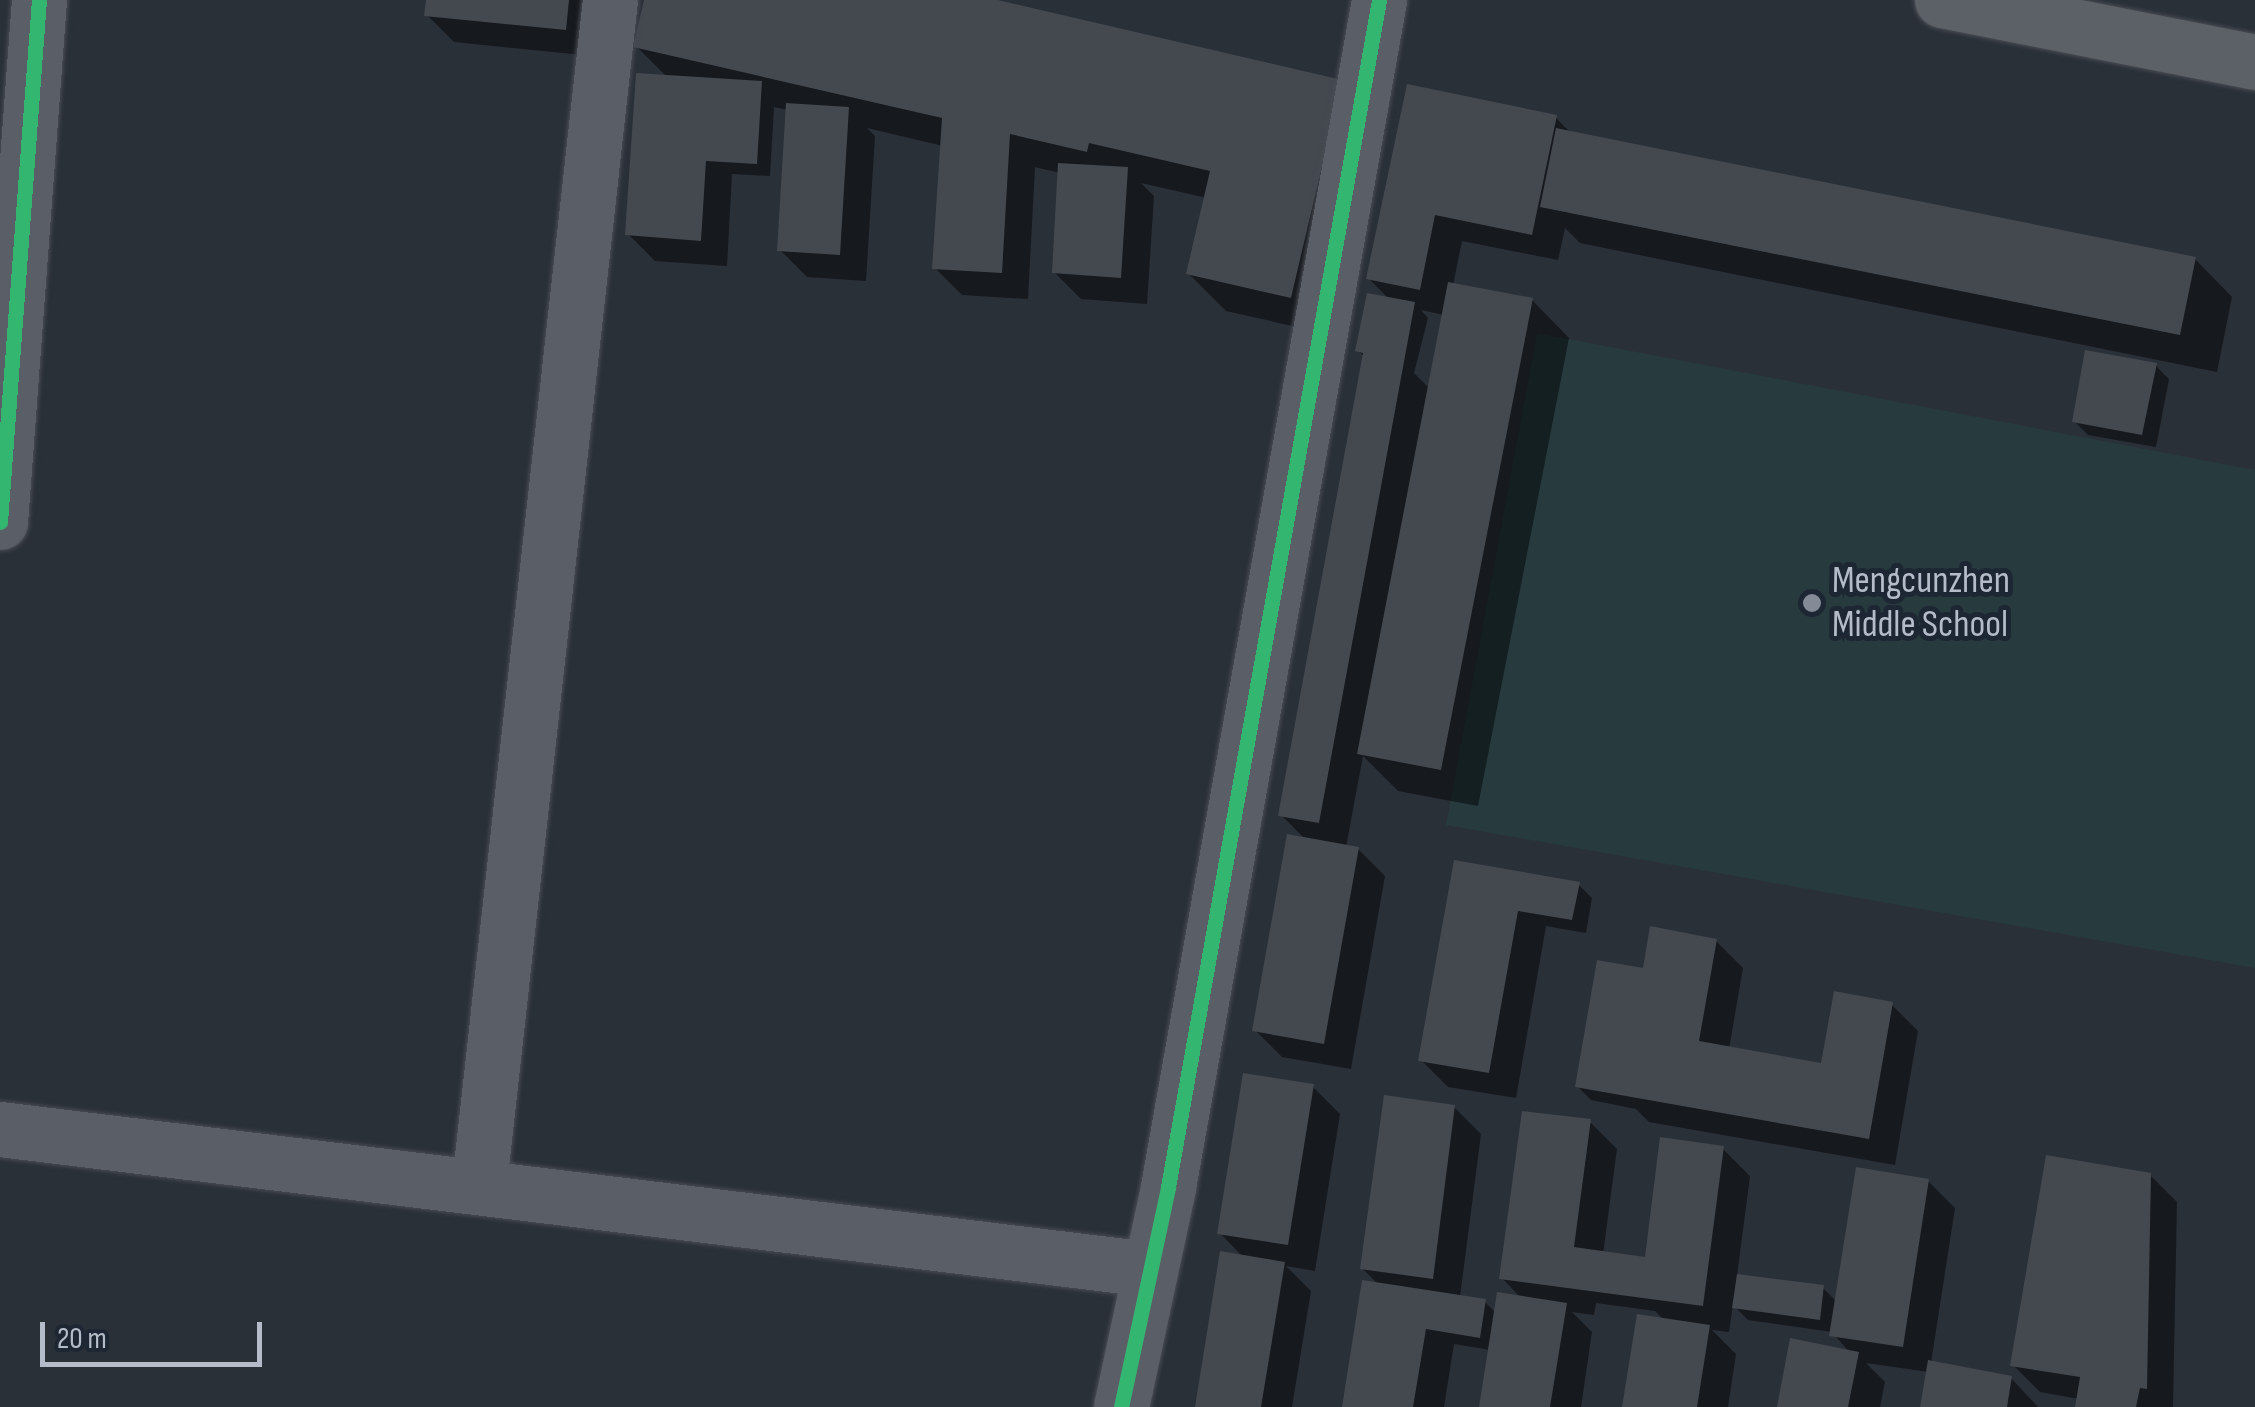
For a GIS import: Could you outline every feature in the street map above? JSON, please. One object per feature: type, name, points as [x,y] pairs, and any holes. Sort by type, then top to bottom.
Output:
[{"type":"main road","points":[[1942,0],[2255,62]]},
{"type":"street","points":[[0,522],[38,0]]},
{"type":"street","points":[[479,1184],[610,0]]},
{"type":"street","points":[[1121,1407],[1379,0]]},
{"type":"street","points":[[0,1129],[479,1184],[1149,1269]]},
{"type":"green space","points":[[1537,333],[2255,470],[2255,968],[1446,825]]},
{"type":"building","points":[[426,0],[569,0],[566,30],[424,16]]},
{"type":"building","points":[[644,0],[998,0],[1342,80],[1291,298],[1186,274],[1210,171],[1089,143],[1087,152],[1010,134],[1002,273],[932,269],[942,118],[633,47]]},
{"type":"building","points":[[636,73],[762,81],[757,164],[706,161],[701,241],[625,235]]},
{"type":"building","points":[[1407,84],[1557,115],[1532,235],[1435,215],[1420,290],[1366,279]]},
{"type":"building","points":[[786,103],[849,107],[840,255],[777,251]]},
{"type":"building","points":[[1556,128],[2196,257],[2180,335],[1540,207]]},
{"type":"building","points":[[1058,163],[1128,167],[1121,278],[1052,273]]},
{"type":"building","points":[[1448,282],[1533,298],[1441,770],[1357,754]]},
{"type":"building","points":[[1367,293],[1415,302],[1319,823],[1278,816],[1363,353],[1355,351]]},
{"type":"building","points":[[2085,350],[2157,363],[2142,435],[2072,422]]},
{"type":"building","points":[[1287,834],[1359,847],[1324,1044],[1252,1031]]},
{"type":"building","points":[[1454,860],[1580,882],[1572,920],[1518,911],[1489,1073],[1418,1061]]},
{"type":"building","points":[[1650,926],[1717,939],[1699,1041],[1821,1063],[1834,991],[1893,1002],[1869,1139],[1575,1087],[1597,960],[1643,968]]},
{"type":"building","points":[[1243,1073],[1314,1084],[1288,1245],[1217,1234]]},
{"type":"building","points":[[1384,1095],[1455,1105],[1433,1279],[1360,1269]]},
{"type":"building","points":[[1522,1111],[1591,1119],[1574,1247],[1645,1257],[1660,1137],[1724,1146],[1703,1306],[1499,1279]]},
{"type":"building","points":[[2046,1155],[2151,1173],[2147,1389],[2140,1388],[2136,1407],[2075,1407],[2080,1377],[2010,1366]]},
{"type":"building","points":[[1856,1167],[1929,1179],[1903,1347],[1829,1336]]},
{"type":"building","points":[[1220,1251],[1285,1262],[1261,1407],[1195,1407]]},
{"type":"building","points":[[1737,1274],[1824,1285],[1820,1320],[1732,1308]]},
{"type":"building","points":[[1362,1280],[1486,1299],[1480,1338],[1426,1329],[1413,1407],[1342,1407]]},
{"type":"building","points":[[1497,1292],[1567,1303],[1550,1407],[1479,1407]]},
{"type":"building","points":[[1637,1314],[1710,1325],[1697,1407],[1622,1407]]},
{"type":"building","points":[[1790,1338],[1859,1352],[1848,1407],[1777,1407]]},
{"type":"building","points":[[1928,1360],[2012,1376],[2007,1407],[1920,1407]]},
{"type":"cycle path","points":[[0,522],[39,0]]},
{"type":"cycle path","points":[[1121,1407],[1168,1187],[1379,0]]},
{"type":"place","name":"Mengcunzhen Middle School","points":[[1812,603]]}]
